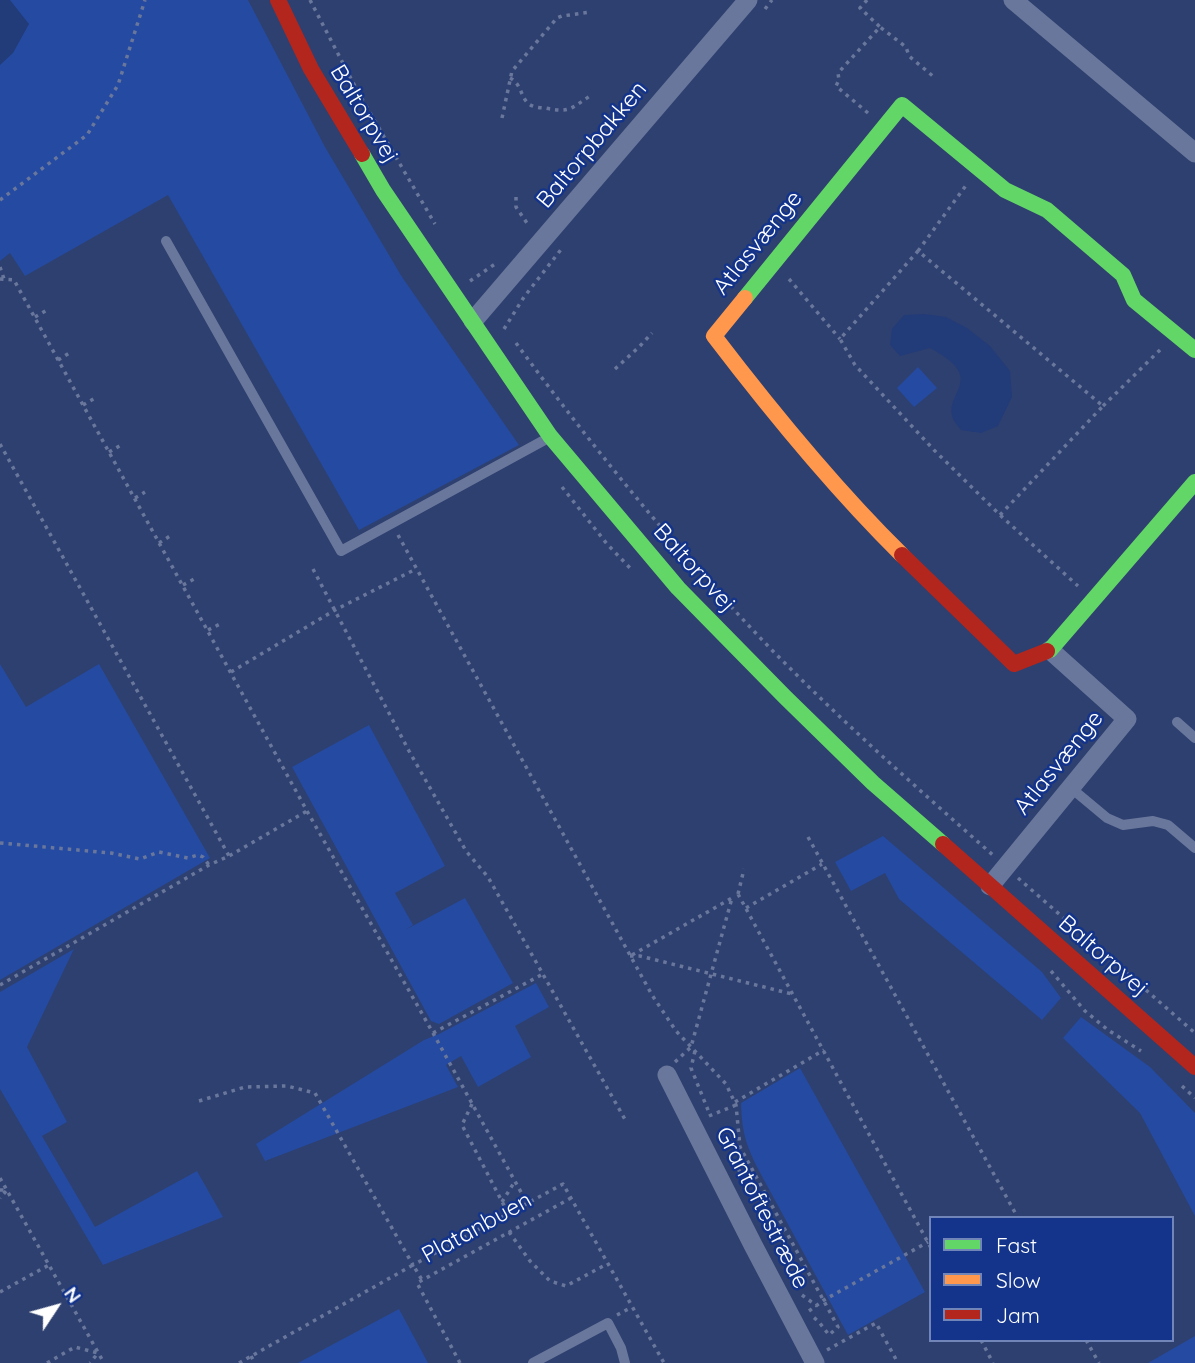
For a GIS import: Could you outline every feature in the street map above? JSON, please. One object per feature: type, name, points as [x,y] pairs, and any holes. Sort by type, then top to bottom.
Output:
[{"type":"street","name":"Baltorpvej","points":[[278,0],[311,69],[383,190],[551,436],[678,589],[873,783],[1195,1067]]},
{"type":"street","name":"Baltorpbakken","points":[[473,321],[748,0]]},
{"type":"street","points":[[1013,0],[1195,153]]},
{"type":"street","name":"Atlasvænge","points":[[1195,350],[1134,300],[1123,275],[1047,210],[1005,190],[902,105],[713,336],[767,405],[877,530],[1014,664],[1050,650],[1195,482]]},
{"type":"street","name":"Atlasvænge","points":[[990,886],[1127,719],[1050,650]]},
{"type":"street","name":"Grantoftestræde","points":[[672,1067],[819,1357]]},
{"type":"lane","points":[[166,241],[341,551],[551,436]]},
{"type":"lane","points":[[1177,722],[1195,738]]},
{"type":"lane","points":[[1071,788],[1107,818],[1123,825],[1153,821],[1168,825],[1195,848]]},
{"type":"lane","points":[[533,1363],[608,1323],[621,1348],[625,1363]]},
{"type":"path","points":[[0,200],[87,135],[118,85],[145,0]]},
{"type":"path","points":[[310,0],[359,94],[436,227]]},
{"type":"path","points":[[867,0],[860,8],[906,47],[909,56],[934,77]]},
{"type":"path","points":[[502,118],[512,71],[557,18],[591,12]]},
{"type":"path","points":[[871,116],[836,86],[838,73],[880,27]]},
{"type":"path","points":[[510,78],[517,82],[528,104],[535,107],[563,112],[590,96]]},
{"type":"path","points":[[841,339],[918,251],[978,168]]},
{"type":"path","points":[[516,197],[516,207],[530,226]]},
{"type":"path","points":[[918,251],[1103,406]]},
{"type":"path","points":[[774,261],[841,339],[855,365],[934,450],[1000,515],[1094,600]]},
{"type":"path","points":[[0,267],[2,279],[15,280],[307,811],[527,1203]]},
{"type":"path","points":[[471,280],[505,328]]},
{"type":"path","points":[[35,317],[47,310]]},
{"type":"path","points":[[615,369],[652,333]]},
{"type":"path","points":[[1000,515],[1175,334]]},
{"type":"path","points":[[512,338],[565,410],[650,515],[768,645],[856,733],[1195,1033]]},
{"type":"path","points":[[58,360],[71,352]]},
{"type":"path","points":[[83,405],[96,398]]},
{"type":"path","points":[[0,444],[229,856]]},
{"type":"path","points":[[109,452],[123,444]]},
{"type":"path","points":[[135,498],[145,492]]},
{"type":"path","points":[[392,523],[652,995],[676,1031],[726,1084],[735,1103],[740,1147],[838,1326],[829,1335],[807,1312]]},
{"type":"path","points":[[159,542],[170,536]]},
{"type":"path","points":[[313,569],[409,751],[466,851],[488,877],[627,1123]]},
{"type":"path","points":[[231,672],[335,611],[416,569]]},
{"type":"path","points":[[183,585],[196,578]]},
{"type":"path","points":[[208,630],[222,623]]},
{"type":"path","points":[[0,985],[307,811]]},
{"type":"path","points":[[808,837],[1017,1216]]},
{"type":"path","points":[[0,844],[111,853],[140,859],[159,852],[188,858],[198,855],[209,865]]},
{"type":"path","points":[[746,908],[822,864]]},
{"type":"path","points":[[630,956],[738,894],[744,869]]},
{"type":"path","points":[[738,894],[928,1242],[824,1300],[815,1308]]},
{"type":"path","points":[[732,898],[711,973],[691,1068],[710,1115],[824,1050]]},
{"type":"path","points":[[630,956],[640,956],[793,994]]},
{"type":"path","points":[[433,1033],[543,974]]},
{"type":"path","points":[[672,1067],[693,1049]]},
{"type":"path","points":[[199,1101],[245,1087],[287,1086],[315,1093],[422,1280]]},
{"type":"path","points":[[472,1104],[462,1125],[508,1213]]},
{"type":"path","points":[[0,1178],[104,1363]]},
{"type":"path","points":[[502,1202],[515,1181]]},
{"type":"path","points":[[239,1363],[564,1184],[664,1363]]},
{"type":"path","points":[[0,1190],[7,1190]]},
{"type":"path","points":[[0,1198],[7,1190]]},
{"type":"path","name":"Platanbuen","points":[[460,1363],[417,1283],[570,1198]]},
{"type":"path","points":[[770,1235],[783,1226]]},
{"type":"path","points":[[509,1232],[530,1261],[550,1281],[566,1286],[608,1264]]},
{"type":"path","points":[[0,1292],[49,1265]]},
{"type":"path","points":[[819,1357],[876,1323],[898,1363]]},
{"type":"path","points":[[982,1342],[993,1363]]},
{"type":"path","points":[[1087,1342],[1099,1363]]},
{"type":"path","points":[[47,1363],[75,1347],[98,1353]]},
{"type":"path","points":[[90,1363],[98,1353]]},
{"type":"path","points":[[251,1356],[255,1363]]},
{"type":"shaded area","points":[[0,0],[248,0],[325,147],[402,277],[519,445],[359,530],[168,195],[25,276],[10,253],[0,261]]},
{"type":"shaded area","points":[[0,0],[10,0],[29,24],[13,53],[0,65]]},
{"type":"shaded area","points":[[904,315],[946,317],[967,328],[990,346],[1010,371],[1012,397],[998,426],[981,433],[961,430],[953,420],[951,411],[961,378],[956,367],[930,348],[900,356],[890,345],[892,329]]},
{"type":"shaded area","points":[[918,367],[937,388],[914,407],[897,388]]},
{"type":"shaded area","points":[[0,664],[26,707],[99,664],[210,858],[0,980]]},
{"type":"shaded area","points":[[369,725],[445,866],[395,893],[413,925],[405,930],[465,898],[513,983],[439,1024],[431,1021],[292,767]]},
{"type":"shaded area","points":[[883,836],[1042,972],[1061,998],[1042,1020],[899,899],[885,873],[851,891],[835,862]]},
{"type":"shaded area","points":[[74,949],[27,1047],[67,1122],[42,1136],[95,1227],[197,1171],[223,1217],[103,1265],[0,1089],[0,992]]},
{"type":"shaded area","points":[[536,983],[549,1007],[515,1026],[531,1057],[478,1087],[461,1056],[446,1065],[458,1087],[265,1161],[256,1144],[424,1040]]},
{"type":"shaded area","points":[[1081,1017],[1150,1067],[1195,1113],[1195,1216],[1140,1113],[1063,1038]]},
{"type":"shaded area","points":[[800,1068],[925,1292],[848,1335],[757,1167],[743,1129],[741,1103]]},
{"type":"shaded area","points":[[399,1309],[428,1363],[298,1363]]},
{"type":"shaded area","points":[[1195,1336],[1195,1363],[1148,1363]]},
{"type":"traffic: fast","points":[[745,298],[902,105],[1005,190],[1047,210],[1123,275],[1134,300],[1195,350]]},
{"type":"traffic: fast","points":[[362,154],[383,190],[550,436],[678,588],[873,783],[943,844]]},
{"type":"traffic: fast","points":[[1047,651],[1195,482]]},
{"type":"traffic: slow","points":[[745,298],[714,336],[804,449],[902,555]]},
{"type":"traffic: jam","points":[[278,0],[311,69],[362,154]]},
{"type":"traffic: jam","points":[[902,555],[1014,664],[1047,651]]},
{"type":"traffic: jam","points":[[943,844],[1195,1067]]}]
